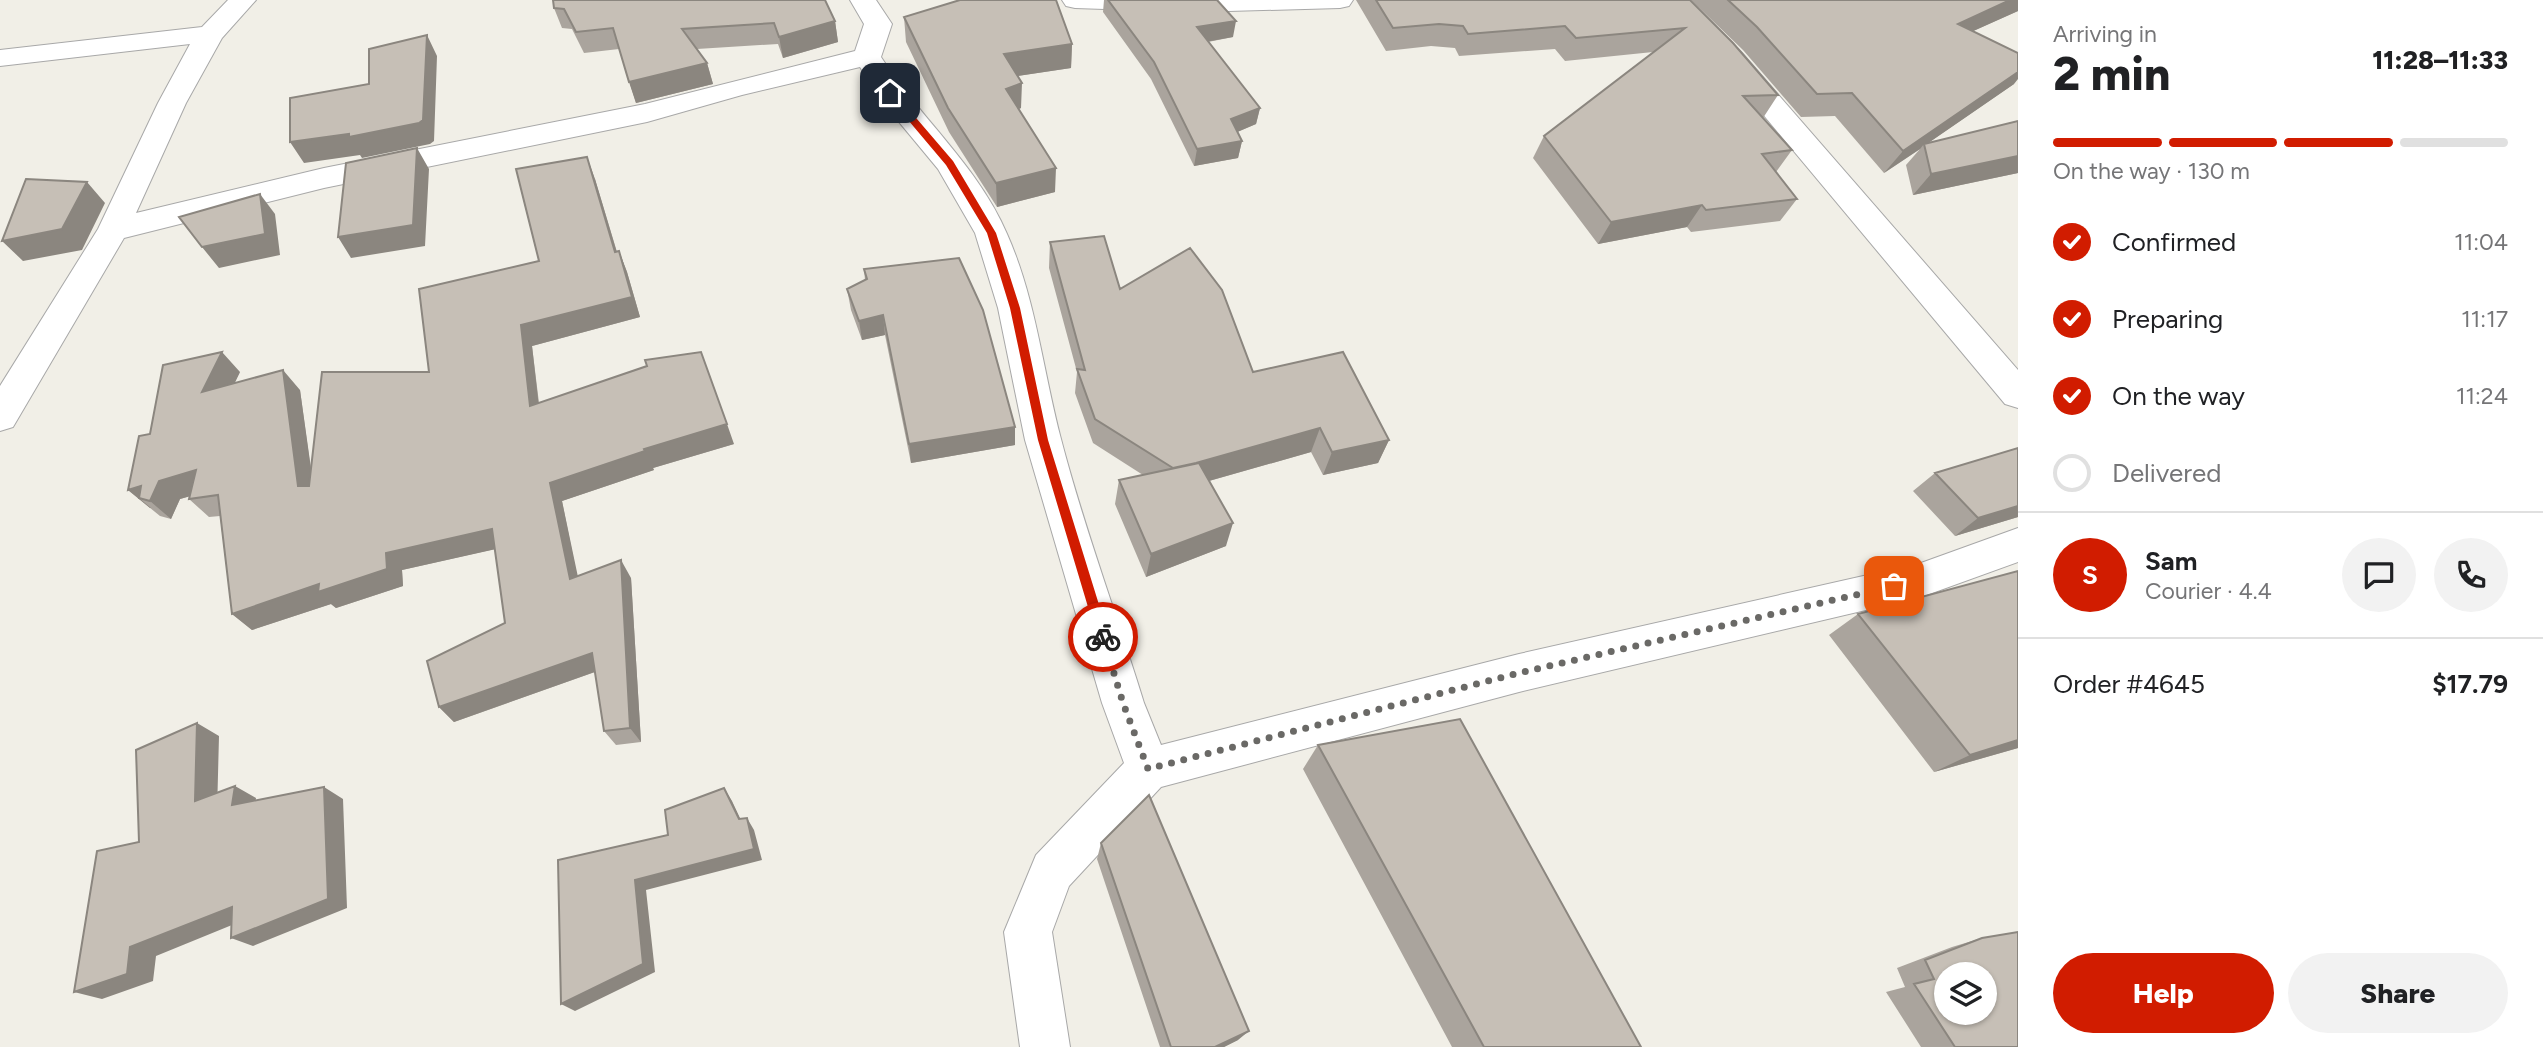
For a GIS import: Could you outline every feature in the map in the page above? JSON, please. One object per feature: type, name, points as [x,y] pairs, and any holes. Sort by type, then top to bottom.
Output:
[{"type":"street","points":[[0,417],[113,230],[172,103],[210,34],[243,0]]},
{"type":"street","points":[[863,0],[883,34],[890,93],[950,163],[991,233],[1015,308],[1054,479],[1123,703],[1148,769]]},
{"type":"street","points":[[1075,0],[1193,4],[1340,0]]},
{"type":"street","points":[[1672,0],[1731,58],[2018,394]]},
{"type":"street","points":[[0,58],[210,34]]},
{"type":"street","points":[[113,230],[324,178],[648,113],[736,88],[883,34]]},
{"type":"street","points":[[1045,1047],[1028,932],[1052,871],[1148,769],[1519,673],[1921,580],[2018,545]]},
{"type":"building","points":[[553,0],[825,0],[835,21],[779,37],[774,23],[682,29],[707,63],[629,82],[613,28],[576,32],[564,9],[554,8]]},
{"type":"building","points":[[960,0],[1056,0],[1072,44],[1004,54],[1022,83],[1006,89],[1056,168],[996,183],[948,108],[904,17]]},
{"type":"building","points":[[1108,0],[1217,0],[1236,21],[1197,27],[1260,108],[1231,119],[1242,141],[1197,149],[1154,62]]},
{"type":"building","points":[[1376,0],[1690,0],[1733,43],[1778,95],[1743,96],[1792,150],[1762,154],[1797,199],[1706,210],[1702,205],[1611,222],[1544,136],[1685,28],[1576,38],[1565,26],[1468,34],[1463,26],[1439,24],[1393,28]]},
{"type":"building","points":[[1728,0],[2010,0],[1958,24],[2018,53],[2018,72],[1903,151],[1852,93],[1817,94],[1757,27]]},
{"type":"building","points":[[427,35],[423,120],[349,137],[349,134],[290,142],[290,98],[369,84],[369,49]]},
{"type":"building","points":[[2018,121],[2018,156],[1931,174],[1924,144]]},
{"type":"building","points":[[417,148],[413,225],[338,237],[346,163]]},
{"type":"building","points":[[587,157],[615,252],[619,251],[632,297],[521,325],[530,406],[647,366],[645,360],[701,352],[727,424],[644,449],[645,451],[550,483],[570,579],[621,560],[630,728],[604,731],[592,653],[439,707],[427,661],[505,623],[492,529],[386,553],[387,569],[318,592],[319,584],[232,614],[218,495],[189,499],[196,470],[159,481],[150,501],[139,498],[141,486],[128,490],[139,436],[150,434],[163,365],[222,352],[202,392],[283,370],[298,486],[309,486],[322,372],[429,372],[419,289],[539,261],[516,169]]},
{"type":"building","points":[[26,179],[87,182],[62,229],[2,241]]},
{"type":"building","points":[[260,194],[265,234],[202,247],[179,217]]},
{"type":"building","points":[[1104,236],[1120,289],[1190,248],[1222,290],[1253,372],[1343,352],[1389,440],[1332,452],[1320,428],[1173,468],[1095,419],[1077,369],[1085,370],[1050,242]]},
{"type":"building","points":[[959,258],[983,310],[1015,427],[909,444],[883,315],[859,321],[847,289],[867,279],[864,269]]},
{"type":"building","points":[[2018,448],[2018,506],[1978,518],[1935,473]]},
{"type":"building","points":[[1199,463],[1233,523],[1151,554],[1119,480]]},
{"type":"building","points":[[2018,571],[2018,740],[1970,755],[1858,614]]},
{"type":"building","points":[[1460,719],[1641,1047],[1484,1047],[1318,745]]},
{"type":"building","points":[[197,723],[195,801],[235,786],[232,805],[324,787],[328,899],[231,938],[232,907],[130,947],[127,974],[74,992],[97,851],[139,842],[136,750]]},
{"type":"building","points":[[724,788],[739,819],[747,818],[754,849],[635,880],[643,964],[561,1004],[558,860],[668,835],[665,810]]},
{"type":"building","points":[[1149,795],[1249,1031],[1215,1047],[1171,1047],[1101,843]]},
{"type":"building","points":[[2018,932],[2018,1047],[1955,1047],[1941,1025],[1997,1025],[1997,962],[1934,962],[1934,979],[1925,960],[1982,938]]},
{"type":"building","points":[[1934,979],[1934,1015],[1914,984]]},
{"type":"way so far","points":[[1103,637],[1123,703],[1148,769],[1519,673],[1894,586]]},
{"type":"route","points":[[890,93],[950,163],[991,233],[1015,308],[1043,440],[1103,637]]}]
